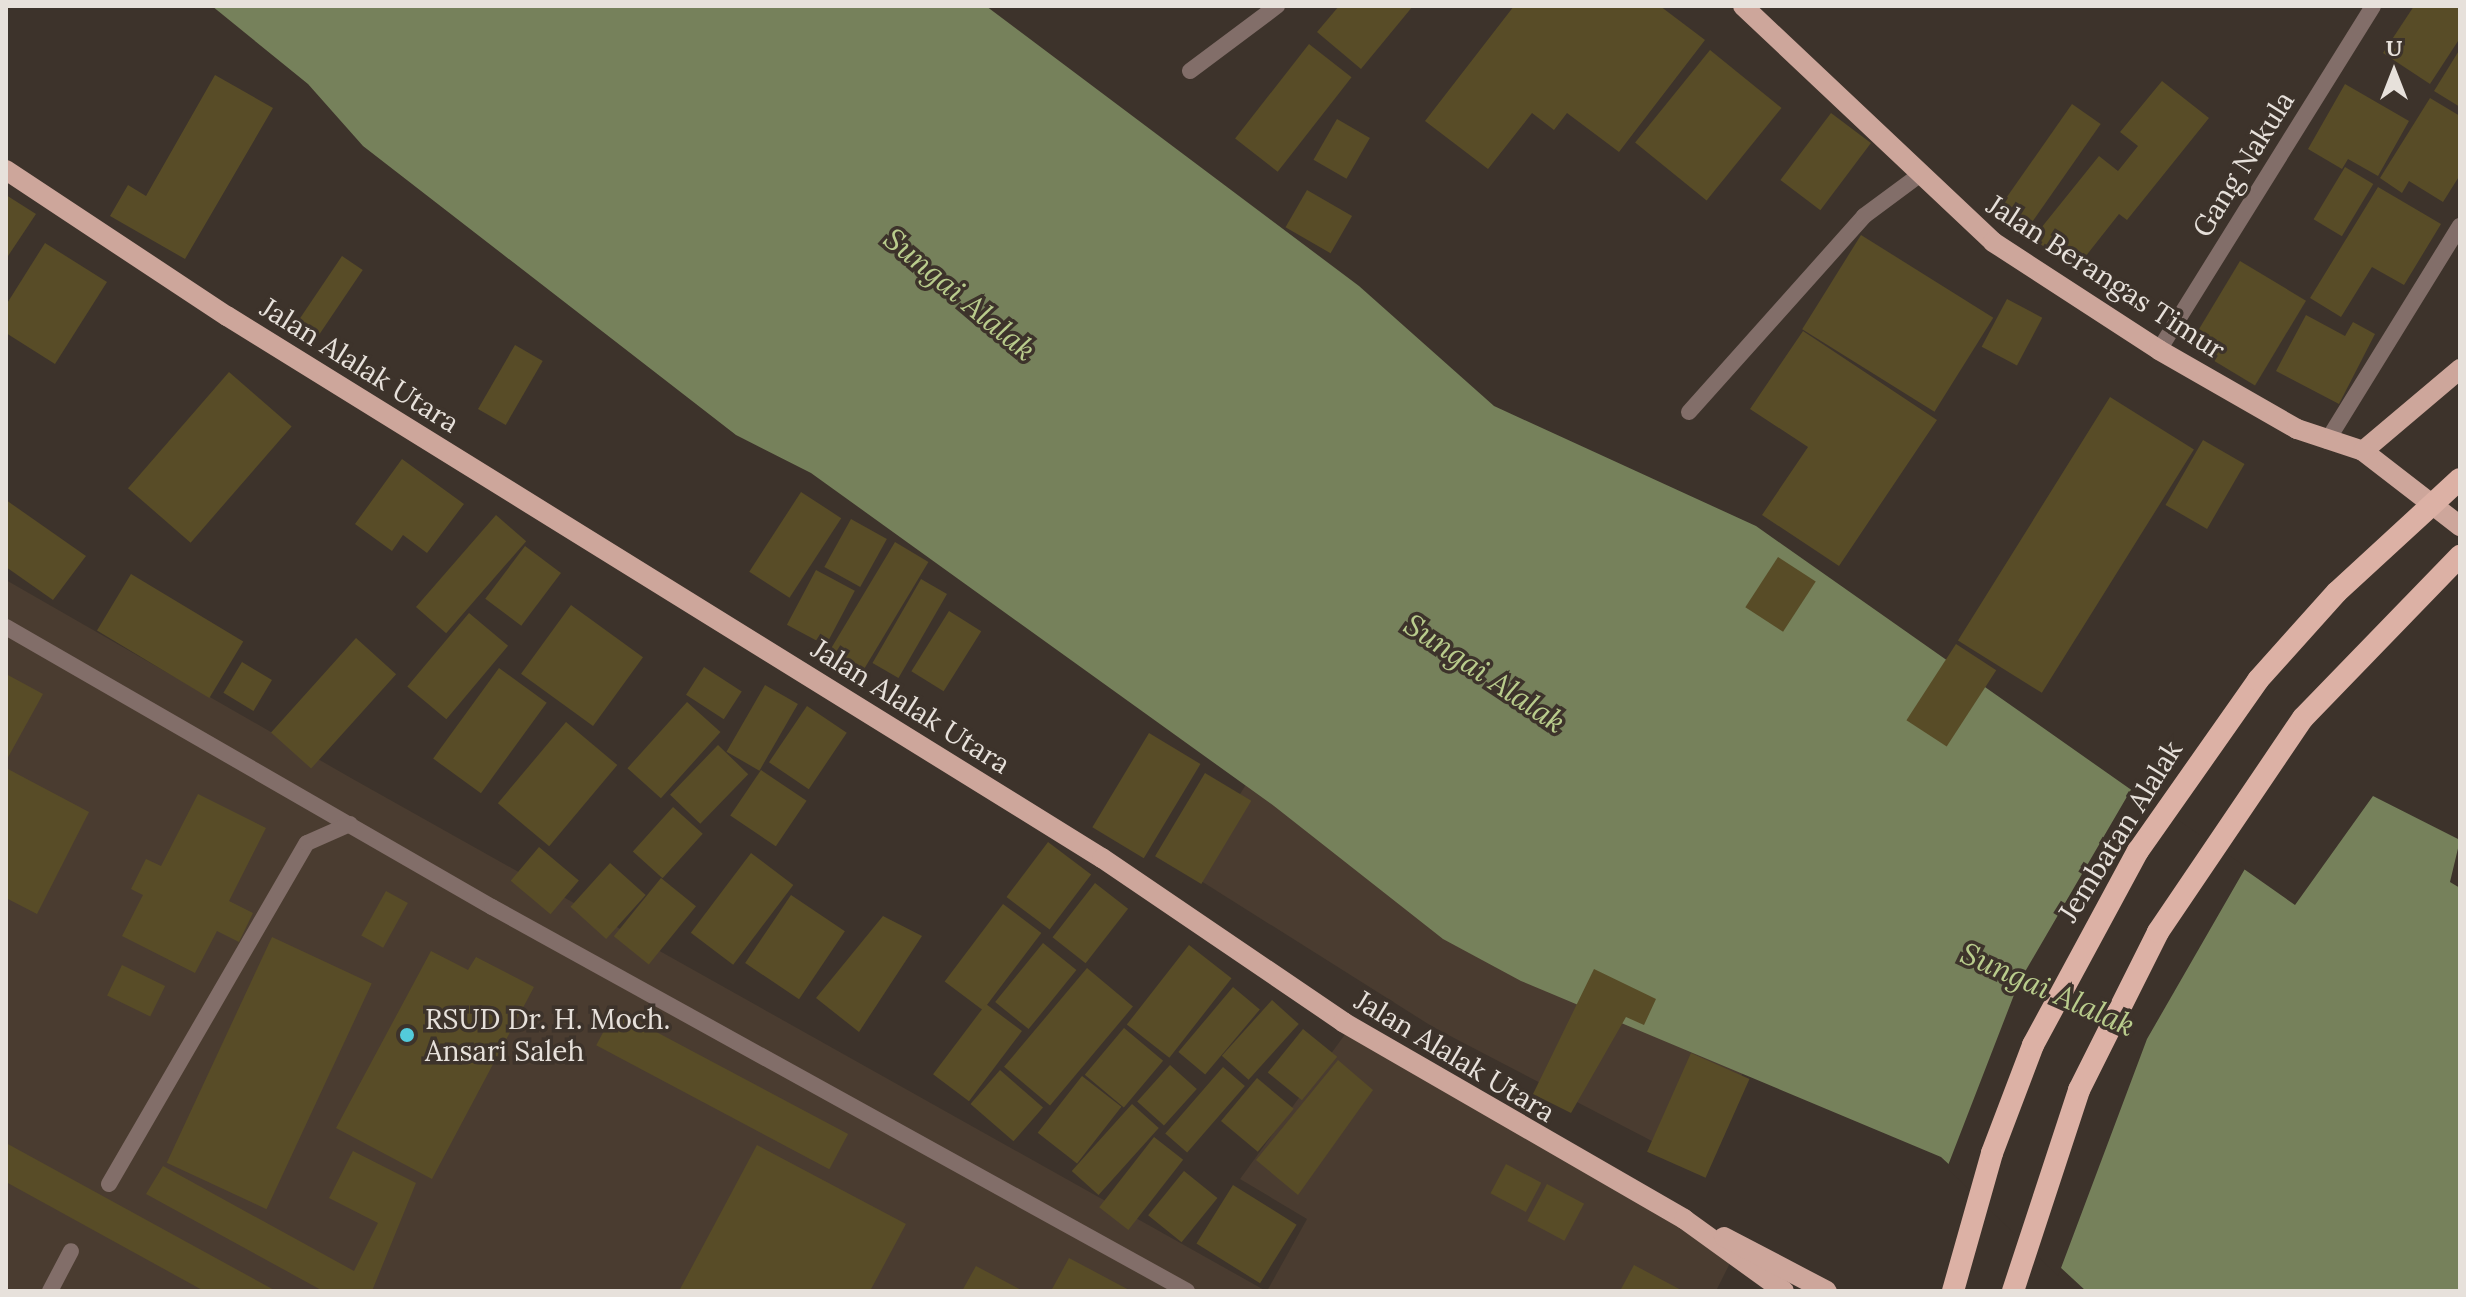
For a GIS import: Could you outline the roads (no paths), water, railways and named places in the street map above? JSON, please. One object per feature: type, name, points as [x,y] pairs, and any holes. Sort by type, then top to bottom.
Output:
[{"type":"highway","name":"Jembatan Alalak","points":[[1953,1291],[1992,1153],[2033,1045],[2138,851],[2258,680],[2337,592],[2460,479]]},
{"type":"highway","points":[[2013,1291],[2079,1090],[2158,932],[2303,718],[2460,556]]},
{"type":"main road","name":"Jalan Berangas Timur","points":[[1743,6],[1918,176],[1993,242],[2159,350],[2327,441],[2363,451]]},
{"type":"main road","name":"Jalan Alalak Utara","points":[[6,170],[227,316],[1102,858],[1343,1022],[1486,1111],[1684,1219],[1784,1291]]},
{"type":"main road","points":[[2460,369],[2363,451],[2460,526]]},
{"type":"main road","points":[[1684,1219],[1827,1291]]},
{"type":"street","points":[[1190,71],[1277,6]]},
{"type":"street","name":"Gang Nakula","points":[[2159,350],[2373,6]]},
{"type":"street","points":[[1689,412],[1864,216],[1918,176]]},
{"type":"street","points":[[2327,441],[2460,226]]},
{"type":"street","points":[[6,627],[350,824],[1187,1291]]},
{"type":"street","points":[[109,1184],[307,843],[350,824]]},
{"type":"street","points":[[50,1291],[71,1251]]},
{"type":"water","name":"Sungai Alalak","points":[[212,6],[986,6],[1359,286],[1494,406],[1756,526],[2295,905],[2373,796],[2460,840],[2450,882],[2460,888],[2460,1291],[2086,1291],[1941,1157],[1521,981],[1443,939],[1274,806],[811,473],[736,435],[363,146],[308,84]]},
{"type":"place","name":"RSUD Dr. H. Moch. Ansari Saleh","points":[[407,1035]]}]
